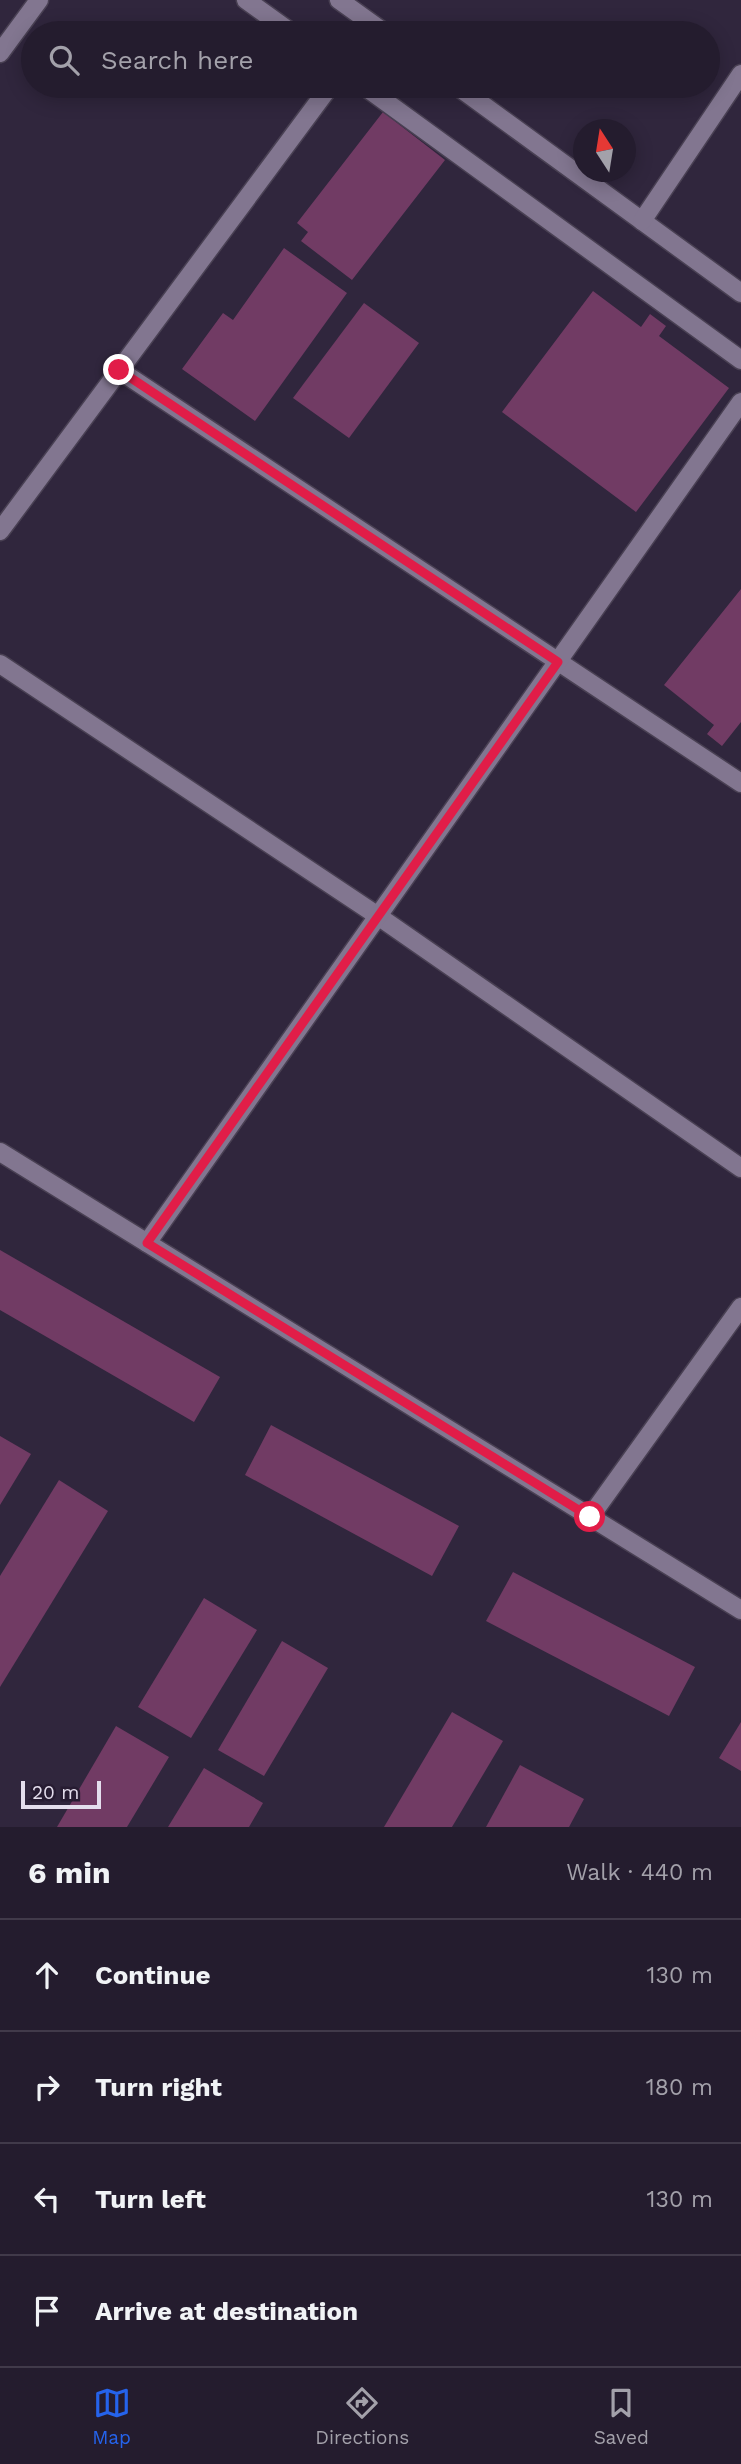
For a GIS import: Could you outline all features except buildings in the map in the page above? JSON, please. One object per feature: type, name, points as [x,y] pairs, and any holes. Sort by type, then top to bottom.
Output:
[{"type":"street","points":[[23,21],[38,0]]},
{"type":"street","points":[[246,0],[275,21]]},
{"type":"street","points":[[340,0],[369,21]]},
{"type":"street","points":[[0,53],[21,24]]},
{"type":"street","points":[[642,220],[741,74]]},
{"type":"street","points":[[0,531],[321,98]]},
{"type":"street","points":[[381,98],[741,360]]},
{"type":"street","points":[[474,98],[741,293]]},
{"type":"street","points":[[119,370],[741,783]]},
{"type":"street","points":[[147,1243],[741,402]]},
{"type":"street","points":[[0,664],[377,916],[741,1168]]},
{"type":"street","points":[[0,1152],[741,1610]]},
{"type":"street","points":[[590,1517],[741,1307]]},
{"type":"route","points":[[119,370],[558,662],[147,1243],[590,1517]]}]
